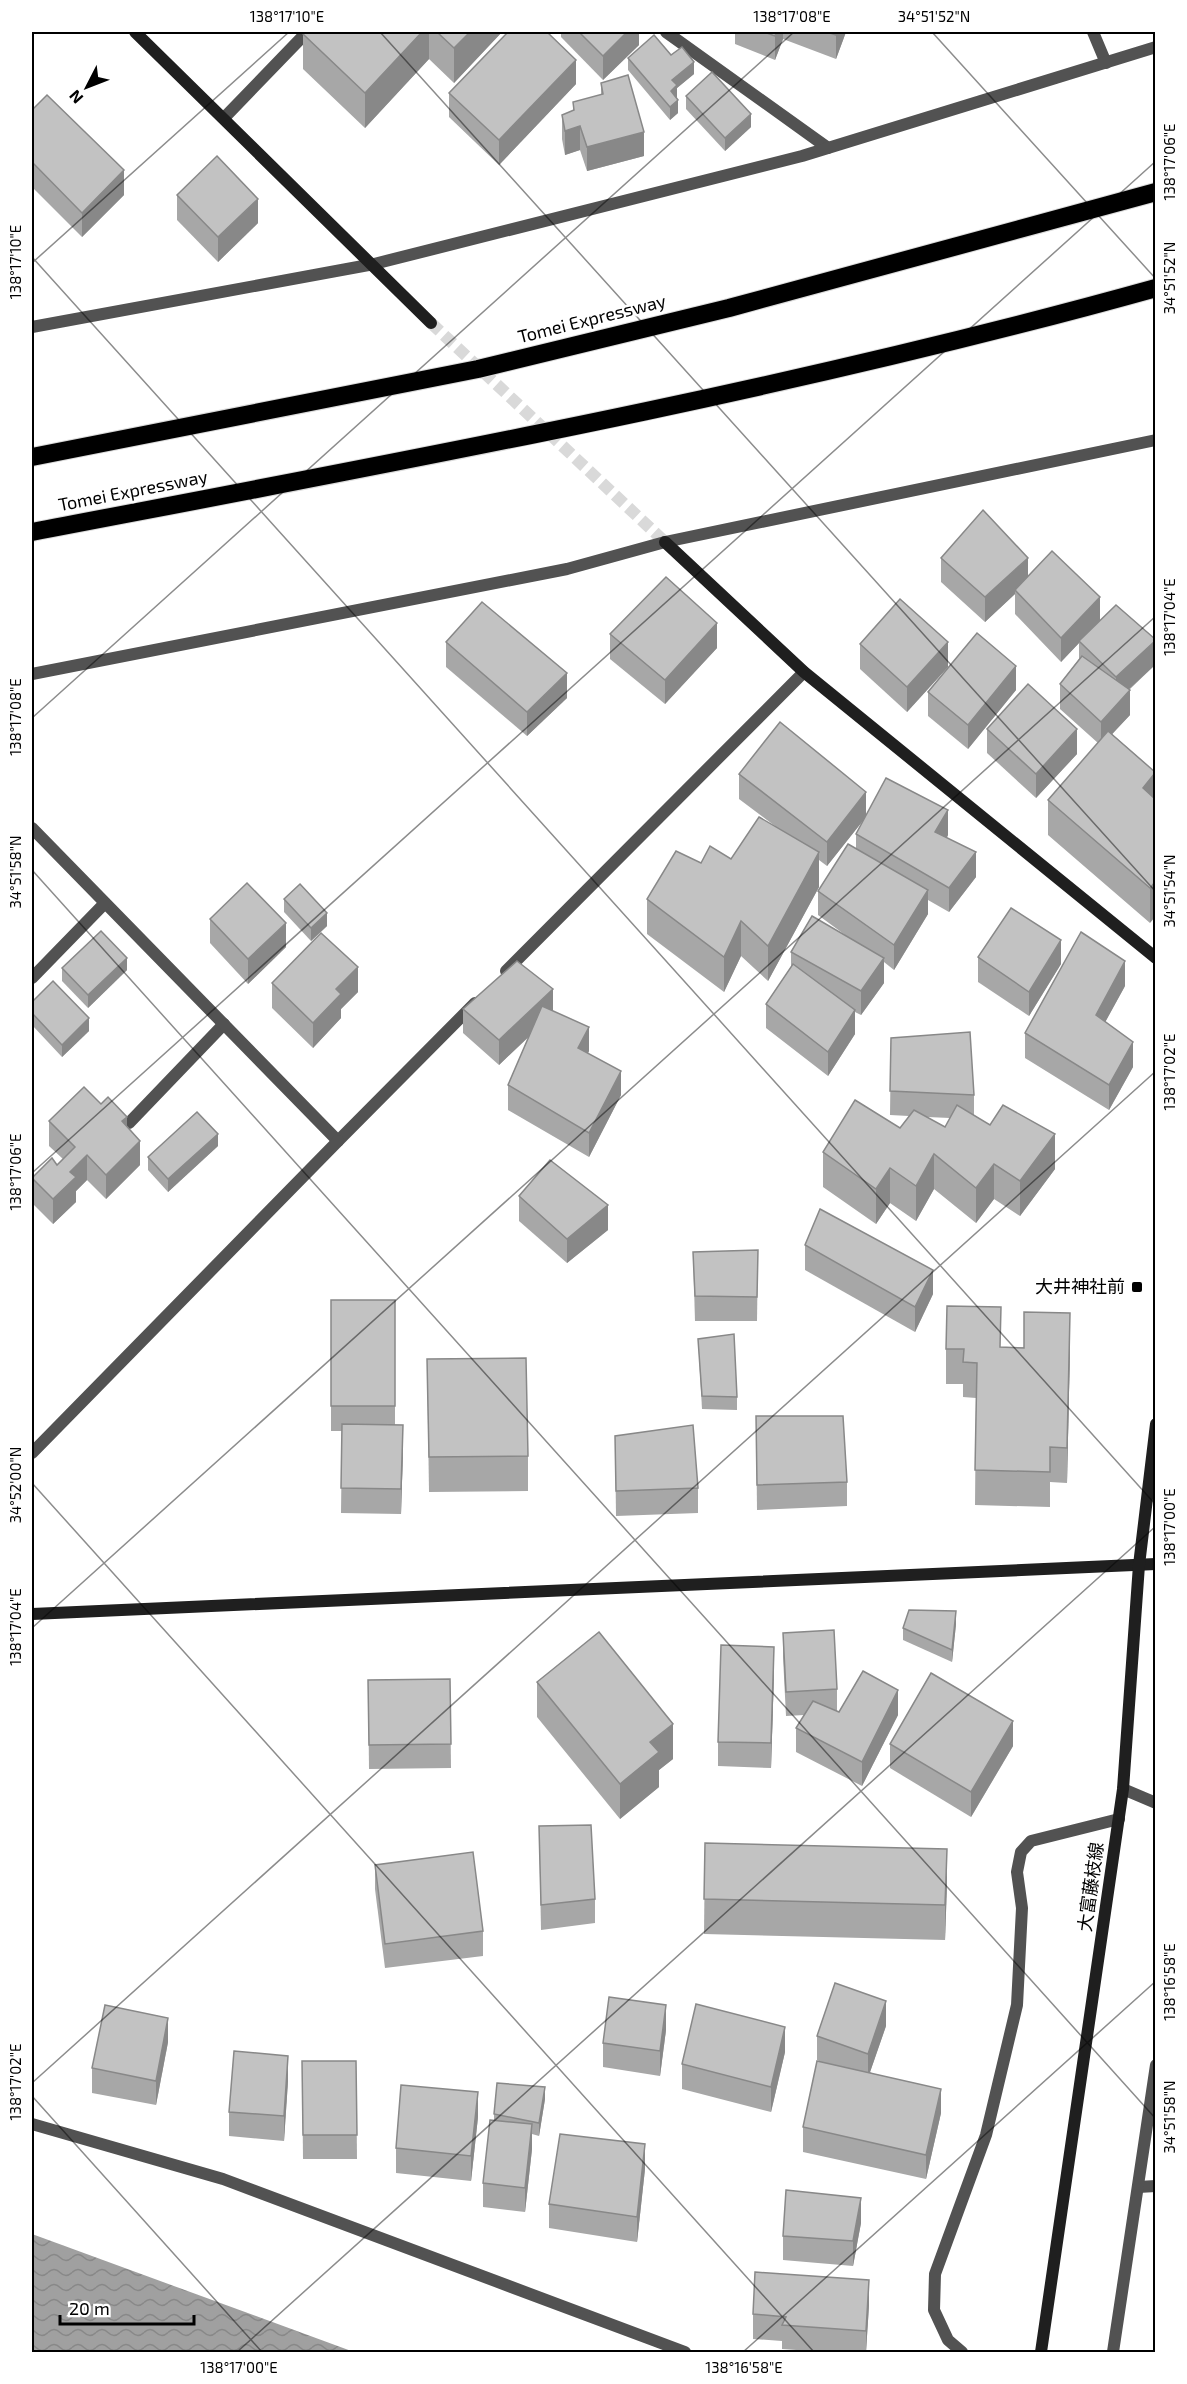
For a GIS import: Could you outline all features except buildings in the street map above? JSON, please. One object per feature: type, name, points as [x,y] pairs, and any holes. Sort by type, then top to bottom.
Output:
[{"type":"highway","name":"Tomei Expressway","points":[[32,457],[478,369],[729,308],[1155,192]]},
{"type":"highway","name":"Tomei Expressway","points":[[32,532],[510,441],[856,363],[1155,288]]},
{"type":"street","points":[[135,32],[374,264],[431,323]]},
{"type":"street","points":[[224,118],[308,32]]},
{"type":"street","points":[[666,32],[828,148]]},
{"type":"street","points":[[1093,32],[1107,63]]},
{"type":"street","points":[[32,327],[374,264],[828,148],[1107,63],[1155,46]]},
{"type":"street","points":[[1085,212],[1155,185]]},
{"type":"street","points":[[1108,301],[1155,294]]},
{"type":"street","points":[[32,674],[567,569],[665,542],[1155,440]]},
{"type":"street","points":[[665,542],[804,672],[1155,958]]},
{"type":"street","points":[[32,1453],[804,672]]},
{"type":"street","points":[[32,828],[338,1141]]},
{"type":"street","points":[[32,978],[105,903]]},
{"type":"street","points":[[129,1123],[224,1024]]},
{"type":"street","name":"大富藤枝線","points":[[1041,2352],[1123,1789],[1139,1565],[1155,1424]]},
{"type":"street","points":[[32,1614],[1155,1564]]},
{"type":"street","points":[[1123,1789],[1155,1803]]},
{"type":"street","points":[[962,2352],[948,2340],[934,2310],[935,2274],[986,2134],[1017,2005],[1022,1908],[1017,1872],[1021,1852],[1031,1841],[1119,1820]]},
{"type":"street","points":[[1113,2352],[1155,2065]]},
{"type":"street","points":[[32,2124],[223,2179],[685,2352]]},
{"type":"street","points":[[1137,2187],[1155,2186]]},
{"type":"water","points":[[32,2234],[354,2352],[32,2352]]},
{"type":"tunnel","points":[[431,323],[665,542]]},
{"type":"place","name":"大井神社前","points":[[1137,1287]]}]
